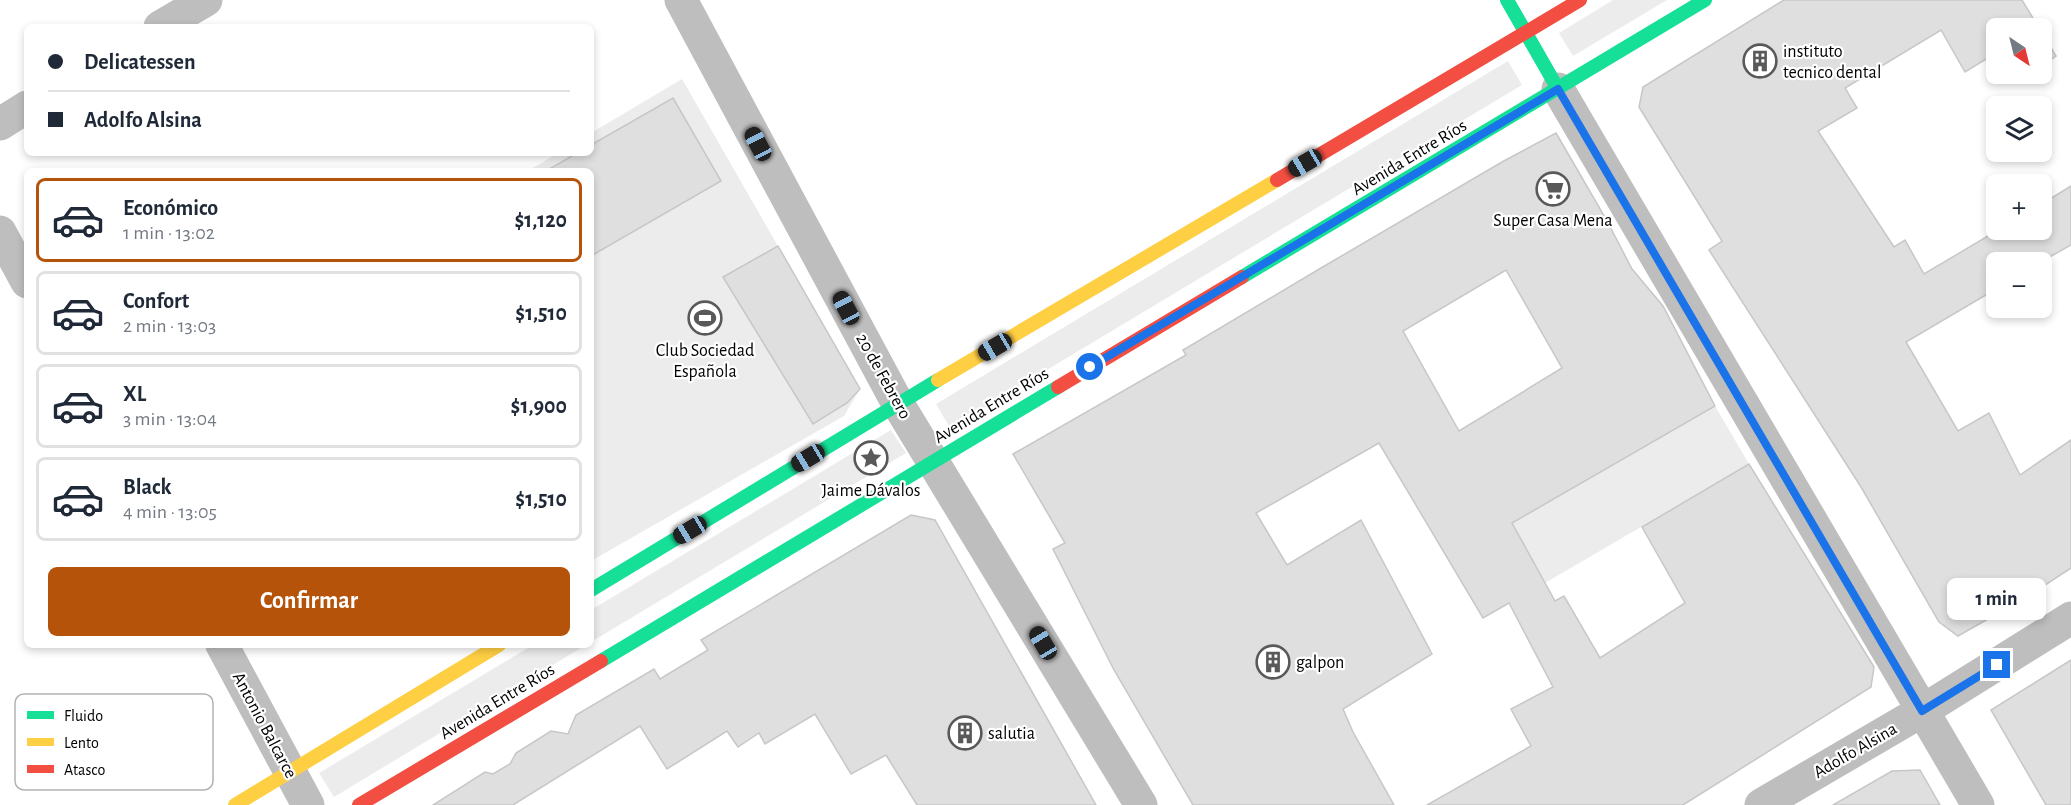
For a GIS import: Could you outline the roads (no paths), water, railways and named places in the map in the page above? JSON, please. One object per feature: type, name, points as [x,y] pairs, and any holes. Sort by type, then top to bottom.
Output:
[{"type":"main road","points":[[1507,0],[1558,89]]},
{"type":"main road","points":[[594,588],[898,404],[1580,0]]},
{"type":"main road","name":"Avenida Entre Ríos","points":[[359,805],[1705,0]]},
{"type":"main road","points":[[235,805],[494,648]]},
{"type":"street","points":[[165,24],[206,0]]},
{"type":"street","name":"20 de Febrero","points":[[681,0],[898,404],[1141,805]]},
{"type":"street","points":[[1558,89],[1978,805]]},
{"type":"street","points":[[0,124],[24,109]]},
{"type":"street","points":[[0,232],[24,276]]},
{"type":"street","name":"Adolfo Alsina","points":[[1761,805],[1922,711],[2071,618]]},
{"type":"street","name":"Antonio Balcarce","points":[[224,648],[308,805]]},
{"type":"place","name":"instituto tecnico dental","points":[[1760,61]]},
{"type":"place","name":"Super Casa Mena","points":[[1553,189]]},
{"type":"place","name":"Club Sociedad Española","points":[[705,318]]},
{"type":"place","name":"Jaime Dávalos","points":[[871,458]]},
{"type":"place","name":"galpon","points":[[1273,662]]},
{"type":"place","name":"salutia","points":[[965,733]]}]
